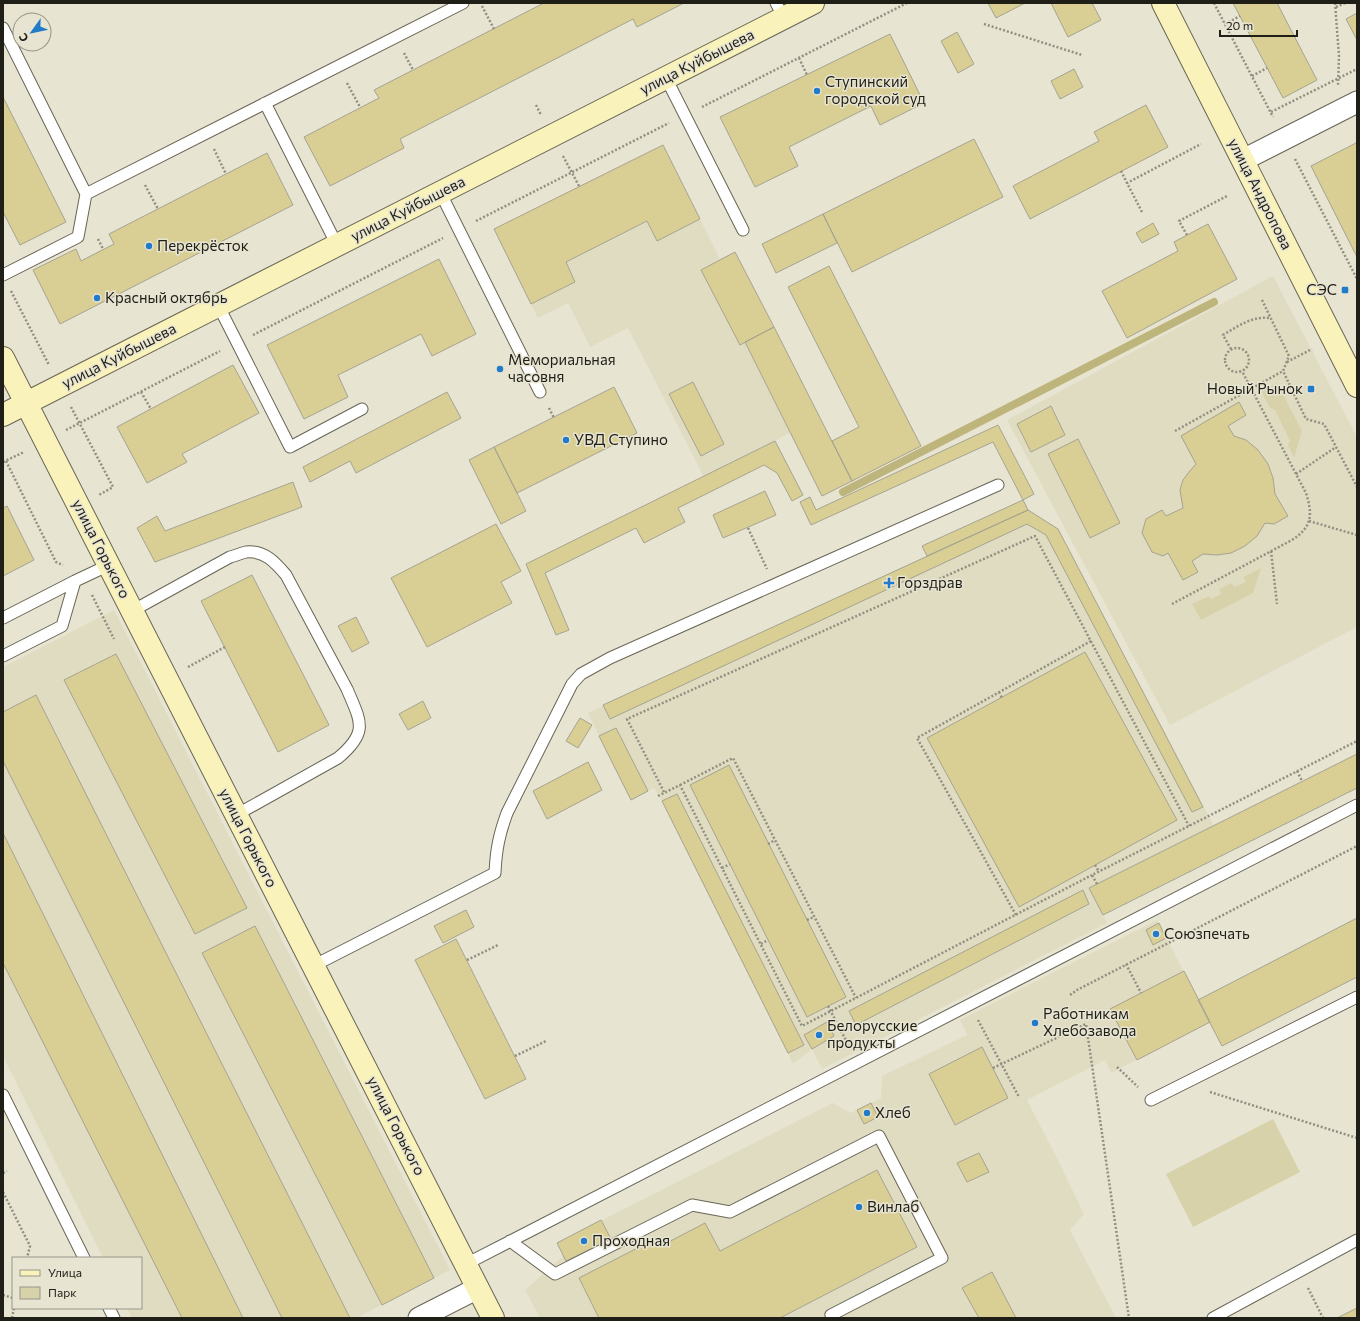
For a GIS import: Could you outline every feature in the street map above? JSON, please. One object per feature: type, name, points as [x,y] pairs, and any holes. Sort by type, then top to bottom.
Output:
[{"type":"main road","name":"улица Куйбышева","points":[[3,415],[666,78],[780,10],[813,3]]},
{"type":"main road","name":"улица Андропова","points":[[1163,3],[1357,386]]},
{"type":"main road","name":"улица Горького","points":[[3,358],[493,1318]]},
{"type":"street","points":[[1243,160],[1357,102]]},
{"type":"street","points":[[424,1317],[478,1288]]},
{"type":"lane","points":[[86,194],[463,3]]},
{"type":"lane","points":[[3,28],[86,194],[78,237],[3,275]]},
{"type":"lane","points":[[666,78],[743,230]]},
{"type":"lane","points":[[264,103],[337,245]]},
{"type":"lane","points":[[440,192],[540,392]]},
{"type":"lane","points":[[218,305],[290,447],[362,409]]},
{"type":"lane","points":[[314,966],[495,873],[496,850],[507,813],[572,684],[581,674],[610,658],[998,485]]},
{"type":"lane","points":[[132,610],[230,557],[246,552],[262,554],[274,561],[286,575],[347,689],[360,724],[358,736],[350,748],[338,758],[236,815]]},
{"type":"lane","points":[[3,618],[108,565]]},
{"type":"lane","points":[[3,656],[62,626],[79,580]]},
{"type":"lane","points":[[466,1264],[1357,805]]},
{"type":"lane","points":[[1151,1100],[1357,997]]},
{"type":"lane","points":[[3,1095],[84,1257]]},
{"type":"lane","points":[[510,1241],[555,1274],[692,1205],[730,1212],[879,1136],[942,1258],[831,1315],[832,1318]]},
{"type":"lane","points":[[1213,1318],[1357,1240]]},
{"type":"lane","points":[[110,1309],[114,1318]]},
{"type":"path","points":[[480,3],[494,29]]},
{"type":"path","points":[[62,432],[907,3]]},
{"type":"path","points":[[1335,3],[1338,56],[1337,112]]},
{"type":"path","points":[[1336,7],[1345,3]]},
{"type":"path","points":[[1225,24],[1240,16]]},
{"type":"path","points":[[984,24],[1082,55]]},
{"type":"path","points":[[799,58],[807,75]]},
{"type":"path","points":[[338,66],[360,108]]},
{"type":"path","points":[[1252,76],[1267,68]]},
{"type":"path","points":[[1271,112],[1357,68]]},
{"type":"path","points":[[205,133],[226,174]]},
{"type":"path","points":[[1127,183],[1201,144]]},
{"type":"path","points":[[136,168],[158,209]]},
{"type":"path","points":[[1121,171],[1142,212]]},
{"type":"path","points":[[1187,235],[1179,221],[1227,196]]},
{"type":"path","points":[[10,291],[113,487],[95,497]]},
{"type":"path","points":[[1175,431],[1283,371],[1289,356],[1262,300]]},
{"type":"path","points":[[1231,349],[1223,335],[1254,318],[1271,318]]},
{"type":"path","points":[[1241,348],[1249,357],[1248,365],[1242,371],[1234,372],[1227,368],[1224,360],[1225,356],[1231,349],[1241,348]]},
{"type":"path","points":[[1172,604],[1300,534],[1306,529],[1309,521],[1311,513],[1310,504],[1306,493],[1242,371]]},
{"type":"path","points":[[1283,371],[1306,419],[1324,424],[1357,487]]},
{"type":"path","points":[[141,392],[151,409]]},
{"type":"path","points":[[1296,474],[1336,447]]},
{"type":"path","points":[[6,461],[56,562],[79,580],[114,639]]},
{"type":"path","points":[[1309,521],[1357,535]]},
{"type":"path","points":[[748,528],[774,584]]},
{"type":"path","points":[[664,792],[627,719],[1035,536],[1189,826]]},
{"type":"path","points":[[1271,551],[1277,604]]},
{"type":"path","points":[[1016,915],[917,738],[1091,641]]},
{"type":"path","points":[[183,670],[224,647]]},
{"type":"path","points":[[999,692],[1002,698]]},
{"type":"path","points":[[680,785],[802,1026],[1092,875],[1357,741]]},
{"type":"path","points":[[658,796],[733,758],[856,998]]},
{"type":"path","points":[[708,770],[711,775]]},
{"type":"path","points":[[1297,771],[1302,782]]},
{"type":"path","points":[[768,844],[775,840]]},
{"type":"path","points":[[1070,995],[1126,964],[1357,846]]},
{"type":"path","points":[[722,868],[730,864]]},
{"type":"path","points":[[1096,865],[1099,872]]},
{"type":"path","points":[[1092,875],[1097,884]]},
{"type":"path","points":[[807,920],[814,917]]},
{"type":"path","points":[[761,944],[768,940]]},
{"type":"path","points":[[466,960],[498,945]]},
{"type":"path","points":[[1126,964],[1141,993]]},
{"type":"path","points":[[828,1006],[857,1062]]},
{"type":"path","points":[[978,1020],[1019,1097]]},
{"type":"path","points":[[993,1068],[1086,1024],[1129,1318]]},
{"type":"path","points":[[515,1056],[546,1041]]},
{"type":"path","points":[[1117,1067],[1151,1100]]},
{"type":"path","points":[[1184,1084],[1357,1138]]},
{"type":"path","points":[[3,1173],[7,1170]]},
{"type":"path","points":[[3,1192],[30,1246],[27,1257]]},
{"type":"path","points":[[1299,1272],[1323,1318]]},
{"type":"shaded area","points":[[700,219],[720,259],[735,252],[852,481],[822,496],[790,433],[704,477],[628,328],[590,347],[568,303],[538,318],[531,304],[575,282],[566,262],[647,221],[657,240]]},
{"type":"shaded area","points":[[1273,276],[1357,437],[1357,627],[1170,725],[1007,420]]},
{"type":"shaded area","points":[[1028,510],[1058,529],[1214,826],[1089,888],[1107,923],[822,1069],[812,1049],[793,1064],[662,801],[654,788],[631,800],[588,713]]},
{"type":"shaded area","points":[[114,610],[450,1270],[356,1318],[132,1318],[128,1309],[142,1309],[142,1257],[103,1257],[3,1056],[3,667]]},
{"type":"shaded area","points":[[1157,920],[1210,1022],[1111,1073],[1105,1060],[1027,1100],[1084,1214],[1070,1230],[1116,1318],[540,1318],[525,1290],[563,1256],[557,1243],[833,1103],[851,1113],[881,1098],[882,1076],[967,1035],[960,1020]]},
{"type":"green space","points":[[1277,383],[1302,431],[1294,458],[1288,445],[1290,441],[1275,410],[1270,408],[1261,391]]},
{"type":"green space","points":[[1261,568],[1253,593],[1201,620],[1192,604],[1209,596],[1211,599],[1221,594],[1219,589],[1232,583],[1234,587],[1246,582],[1243,577]]},
{"type":"green space","points":[[1273,1119],[1300,1172],[1193,1227],[1166,1174]]},
{"type":"building","points":[[544,3],[684,3],[637,27],[633,19],[400,139],[404,148],[330,186],[304,137],[379,98],[374,90]]},
{"type":"building","points":[[988,3],[1025,3],[996,18]]},
{"type":"building","points":[[1051,3],[1092,3],[1101,20],[1068,37]]},
{"type":"building","points":[[1233,3],[1277,3],[1317,80],[1283,98]]},
{"type":"building","points":[[1357,13],[1357,40],[1346,19]]},
{"type":"building","points":[[957,32],[974,64],[958,73],[941,41]]},
{"type":"building","points":[[890,34],[924,103],[880,125],[871,106],[789,147],[798,166],[755,187],[720,117]]},
{"type":"building","points":[[1074,69],[1083,87],[1060,99],[1051,81]]},
{"type":"building","points":[[3,97],[66,222],[20,245],[3,212]]},
{"type":"building","points":[[1146,105],[1168,147],[1030,219],[1013,186],[1099,141],[1094,132]]},
{"type":"building","points":[[974,139],[1003,197],[852,272],[823,214]]},
{"type":"building","points":[[1356,143],[1357,144],[1357,257],[1311,166]]},
{"type":"building","points":[[663,145],[700,219],[657,241],[647,221],[566,262],[575,282],[531,304],[494,229]]},
{"type":"building","points":[[267,153],[293,205],[60,324],[33,270],[76,249],[81,261],[114,244],[109,234]]},
{"type":"building","points":[[823,214],[837,243],[776,273],[762,244]]},
{"type":"building","points":[[1153,223],[1159,234],[1142,243],[1136,233]]},
{"type":"building","points":[[1208,224],[1237,279],[1127,338],[1102,291],[1178,251],[1174,242]]},
{"type":"building","points":[[735,252],[774,327],[740,345],[701,270]]},
{"type":"building","points":[[439,259],[476,334],[432,356],[421,334],[338,375],[348,397],[304,419],[267,345]]},
{"type":"building","points":[[829,266],[921,446],[852,481],[832,441],[859,427],[788,287]]},
{"type":"building","points":[[774,327],[852,481],[822,496],[745,342]]},
{"type":"building","points":[[233,365],[259,413],[182,454],[187,462],[147,483],[117,427]]},
{"type":"building","points":[[693,382],[724,444],[701,456],[669,394]]},
{"type":"building","name":"УВД Ступино","points":[[614,387],[637,433],[517,493],[494,447]]},
{"type":"building","points":[[447,392],[461,418],[356,473],[350,461],[310,482],[303,467]]},
{"type":"building","points":[[1239,402],[1246,415],[1228,426],[1234,436],[1246,440],[1258,450],[1268,464],[1273,478],[1275,494],[1288,516],[1274,524],[1265,523],[1257,536],[1245,546],[1231,553],[1217,555],[1203,554],[1192,561],[1198,572],[1183,580],[1168,553],[1163,556],[1152,552],[1142,533],[1146,519],[1162,510],[1166,516],[1183,508],[1180,490],[1183,480],[1196,464],[1181,436]]},
{"type":"building","points":[[1051,406],[1065,435],[1031,452],[1017,424]]},
{"type":"building","points":[[998,425],[1034,494],[1023,500],[993,442],[811,525],[800,502],[810,497],[816,510]]},
{"type":"building","points":[[1078,439],[1120,523],[1090,538],[1048,454]]},
{"type":"building","points":[[775,441],[803,495],[792,501],[777,473],[764,465],[678,508],[685,522],[644,543],[636,528],[545,573],[569,630],[556,635],[526,564]]},
{"type":"building","points":[[494,447],[526,511],[501,524],[469,460]]},
{"type":"building","points":[[293,482],[302,507],[155,562],[137,528],[157,516],[165,531]]},
{"type":"building","points":[[765,491],[776,515],[723,538],[713,515]]},
{"type":"building","points":[[1023,500],[1028,510],[927,556],[922,546]]},
{"type":"building","points":[[7,506],[34,560],[3,576],[3,508]]},
{"type":"building","points":[[1028,510],[1058,529],[1203,807],[1192,812],[1046,535],[1027,524],[610,719],[603,705]]},
{"type":"building","points":[[496,524],[521,571],[501,582],[512,603],[427,647],[391,578]]},
{"type":"building","points":[[252,575],[329,725],[278,752],[201,601]]},
{"type":"building","points":[[356,617],[369,643],[352,652],[338,626]]},
{"type":"building","points":[[1085,652],[1177,820],[1019,907],[927,738]]},
{"type":"building","points":[[116,654],[247,908],[195,934],[64,680]]},
{"type":"building","points":[[36,695],[350,1318],[282,1318],[3,761],[3,712]]},
{"type":"building","points":[[423,701],[431,718],[408,730],[399,714]]},
{"type":"building","points":[[580,718],[592,725],[578,748],[566,741]]},
{"type":"building","points":[[616,728],[648,791],[631,800],[599,736]]},
{"type":"building","points":[[1357,754],[1357,788],[1103,915],[1089,888]]},
{"type":"building","points":[[588,762],[602,790],[547,819],[533,791]]},
{"type":"building","points":[[729,765],[846,997],[807,1017],[690,785]]},
{"type":"building","points":[[677,794],[804,1045],[788,1053],[662,801]]},
{"type":"building","points":[[3,833],[243,1318],[182,1318],[3,963]]},
{"type":"building","points":[[1083,890],[1089,904],[856,1025],[849,1011]]},
{"type":"building","points":[[466,910],[474,927],[443,943],[434,926]]},
{"type":"building","points":[[1357,918],[1357,977],[1222,1046],[1198,1000]]},
{"type":"building","name":"Союзпечать","points":[[1159,923],[1166,938],[1153,945],[1146,930]]},
{"type":"building","points":[[255,926],[434,1278],[382,1305],[202,953]]},
{"type":"building","points":[[456,939],[526,1079],[485,1099],[415,960]]},
{"type":"building","points":[[1184,971],[1210,1022],[1137,1060],[1110,1009]]},
{"type":"building","name":"Белорусские продукты","points":[[827,1022],[834,1036],[812,1049],[804,1035]]},
{"type":"building","points":[[982,1047],[1008,1098],[955,1125],[929,1074]]},
{"type":"building","name":"Хлеб","points":[[871,1103],[878,1117],[864,1124],[857,1110]]},
{"type":"building","points":[[979,1153],[989,1172],[967,1182],[957,1163]]},
{"type":"building","points":[[877,1170],[917,1247],[780,1318],[599,1318],[579,1278],[657,1238],[661,1246],[705,1223],[720,1251]]},
{"type":"building","name":"Проходная","points":[[601,1220],[611,1239],[566,1261],[557,1243]]},
{"type":"building","points":[[992,1272],[1016,1318],[979,1318],[962,1288]]},
{"type":"building","points":[[1357,1308],[1357,1318],[1337,1318]]},
{"type":"waterway","points":[[843,492],[1214,302]]},
{"type":"place","name":"Ступинский городской суд","points":[[817,91]]},
{"type":"place","name":"Перекрёсток","points":[[149,246]]},
{"type":"place","name":"СЭС","points":[[1345,290]]},
{"type":"place","name":"Красный октябрь","points":[[97,298]]},
{"type":"place","name":"Мемориальная часовня","points":[[500,369]]},
{"type":"place","name":"Новый Рынок","points":[[1311,389]]},
{"type":"place","name":"УВД Ступино","points":[[566,440]]},
{"type":"place","name":"Горздрав","points":[[889,583]]},
{"type":"place","name":"Союзпечать","points":[[1156,934]]},
{"type":"place","name":"Работникам Хлебозавода","points":[[1035,1023]]},
{"type":"place","name":"Белорусские продукты","points":[[819,1035]]},
{"type":"place","name":"Хлеб","points":[[867,1113]]},
{"type":"place","name":"Винлаб","points":[[859,1207]]},
{"type":"place","name":"Проходная","points":[[584,1241]]}]
